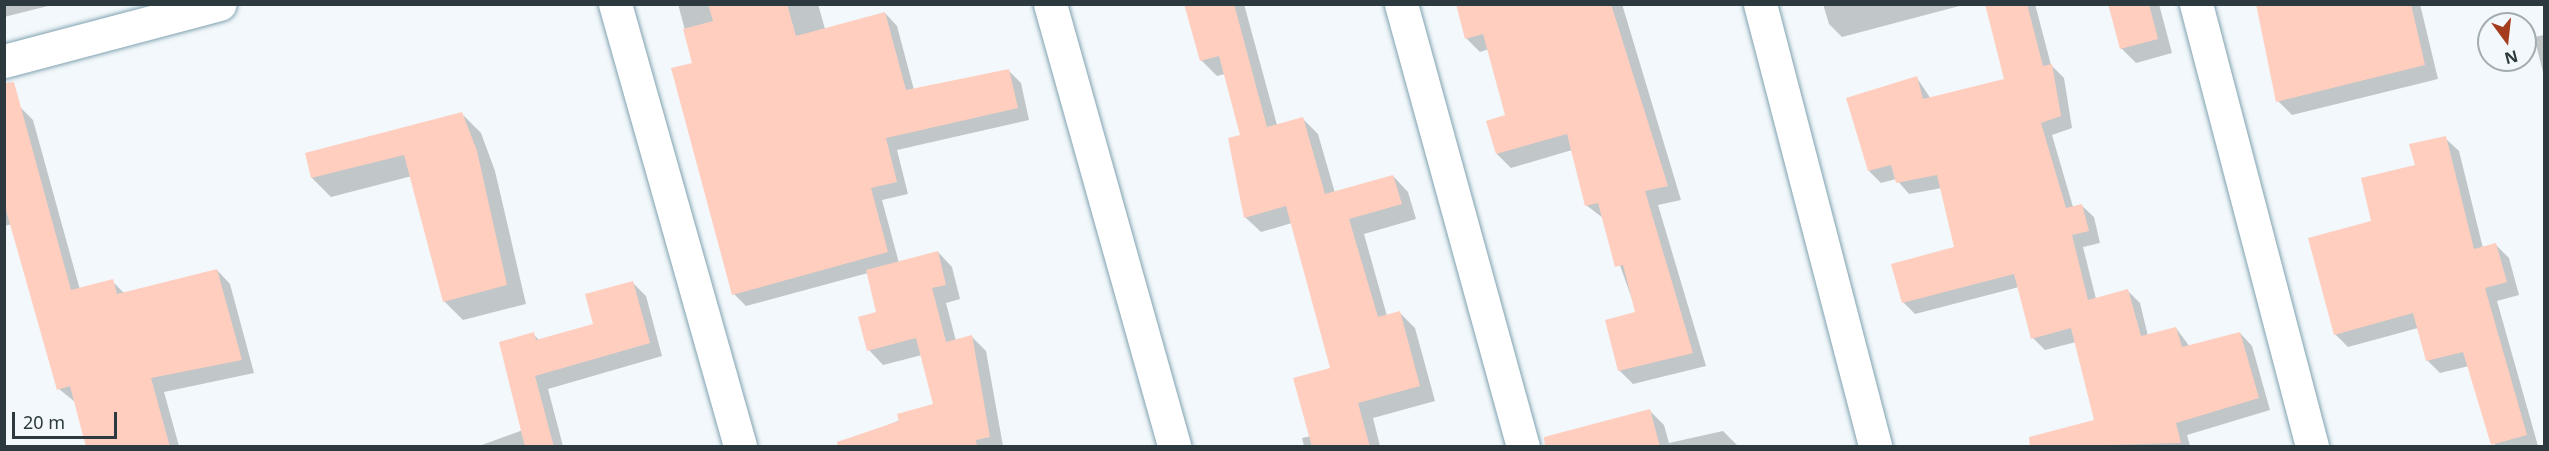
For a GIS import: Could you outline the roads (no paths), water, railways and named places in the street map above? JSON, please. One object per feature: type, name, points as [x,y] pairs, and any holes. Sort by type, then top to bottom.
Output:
[{"type":"street","points":[[4,61],[220,4]]},
{"type":"street","points":[[615,4],[740,447]]},
{"type":"street","points":[[1050,4],[1174,447]]},
{"type":"street","points":[[1401,4],[1522,447]]},
{"type":"street","points":[[1760,4],[1875,447]]},
{"type":"street","points":[[2196,4],[2312,447]]}]
